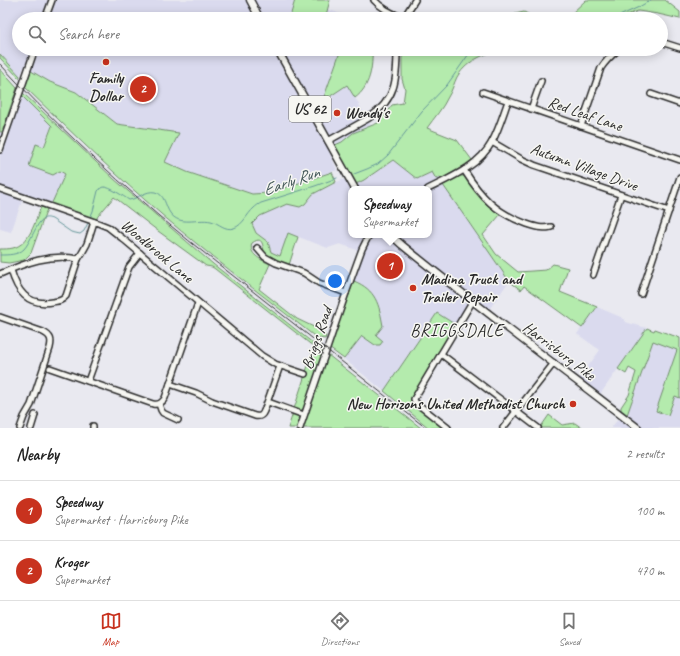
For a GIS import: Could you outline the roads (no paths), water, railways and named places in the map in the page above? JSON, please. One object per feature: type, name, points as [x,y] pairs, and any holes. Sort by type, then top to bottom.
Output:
[{"type":"main road","points":[[250,0],[256,12]]},
{"type":"main road","name":"US 62","points":[[281,56],[353,186]]},
{"type":"main road","name":"Harrisburg Pike","points":[[394,238],[472,302],[638,428]]},
{"type":"street","points":[[48,12],[52,0]]},
{"type":"street","points":[[374,0],[378,5],[390,12]]},
{"type":"street","points":[[408,12],[416,0]]},
{"type":"street","points":[[668,44],[680,48]]},
{"type":"street","points":[[0,150],[2,138],[32,56]]},
{"type":"street","points":[[328,141],[374,115],[384,104],[393,90],[397,67],[397,56]]},
{"type":"street","points":[[581,126],[601,68],[611,56]]},
{"type":"street","points":[[531,109],[541,81]]},
{"type":"street","name":"Red Leaf Lane","points":[[483,92],[680,160]]},
{"type":"street","points":[[651,94],[680,104]]},
{"type":"street","points":[[432,187],[464,170],[482,156],[492,142],[508,101]]},
{"type":"street","name":"Autumn Village Drive","points":[[492,142],[534,165],[669,211]]},
{"type":"street","points":[[464,170],[477,190],[491,204],[508,216],[536,227],[552,227]]},
{"type":"street","points":[[641,294],[680,177]]},
{"type":"street","name":"Woodbrook Lane","points":[[0,189],[108,227],[268,361],[306,374]]},
{"type":"street","points":[[593,275],[621,194]]},
{"type":"street","points":[[11,270],[17,288],[32,300],[39,303],[62,300],[66,296],[78,259],[87,244],[91,221]]},
{"type":"street","name":"Briggs Road","points":[[300,428],[346,293],[368,238]]},
{"type":"street","points":[[257,248],[270,260],[304,274],[319,283],[346,293]]},
{"type":"street","points":[[88,381],[129,267],[140,253]]},
{"type":"street","points":[[0,274],[30,262],[45,258],[57,257],[78,259]]},
{"type":"street","points":[[50,368],[153,404],[159,404],[165,398],[198,302]]},
{"type":"street","points":[[448,428],[415,402],[414,397],[472,302]]},
{"type":"street","points":[[0,317],[44,332],[51,338],[52,343],[31,405],[20,428]]},
{"type":"street","points":[[441,354],[538,428]]},
{"type":"street","points":[[503,428],[554,363]]},
{"type":"street","points":[[170,384],[196,393],[212,401],[258,416],[263,414],[280,366]]},
{"type":"street","points":[[268,402],[304,415]]},
{"type":"street","points":[[159,404],[163,413],[178,420]]},
{"type":"street","points":[[30,428],[35,415]]},
{"type":"waterway","name":"Early Run","points":[[628,12],[651,0]]},
{"type":"waterway","name":"Early Run","points":[[354,174],[378,164],[388,155],[422,111],[447,85],[467,56]]},
{"type":"waterway","name":"Early Run","points":[[90,218],[98,191],[101,188],[107,187],[129,200],[148,192],[158,193],[161,195],[170,213],[179,220],[206,220],[231,229],[237,227],[252,210],[261,203],[337,178]]},
{"type":"waterway","name":"Early Run","points":[[0,255],[16,254],[22,251],[29,242],[38,224],[44,218],[52,219],[71,232],[80,234],[84,231],[88,223]]},
{"type":"railway","points":[[0,64],[77,142],[159,216],[426,428]]},
{"type":"place","name":"Family Dollar","points":[[106,62]]},
{"type":"place","name":"Kroger","points":[[143,89]]},
{"type":"place","name":"Wendy's","points":[[337,113]]},
{"type":"place","name":"Speedway","points":[[390,266]]},
{"type":"place","name":"Madina Truck and Trailer Repair","points":[[413,288]]},
{"type":"place","name":"New Horizons United Methodist Church","points":[[573,404]]},
{"type":"district","name":"BRIGGSDALE","points":[[457,330]]}]
